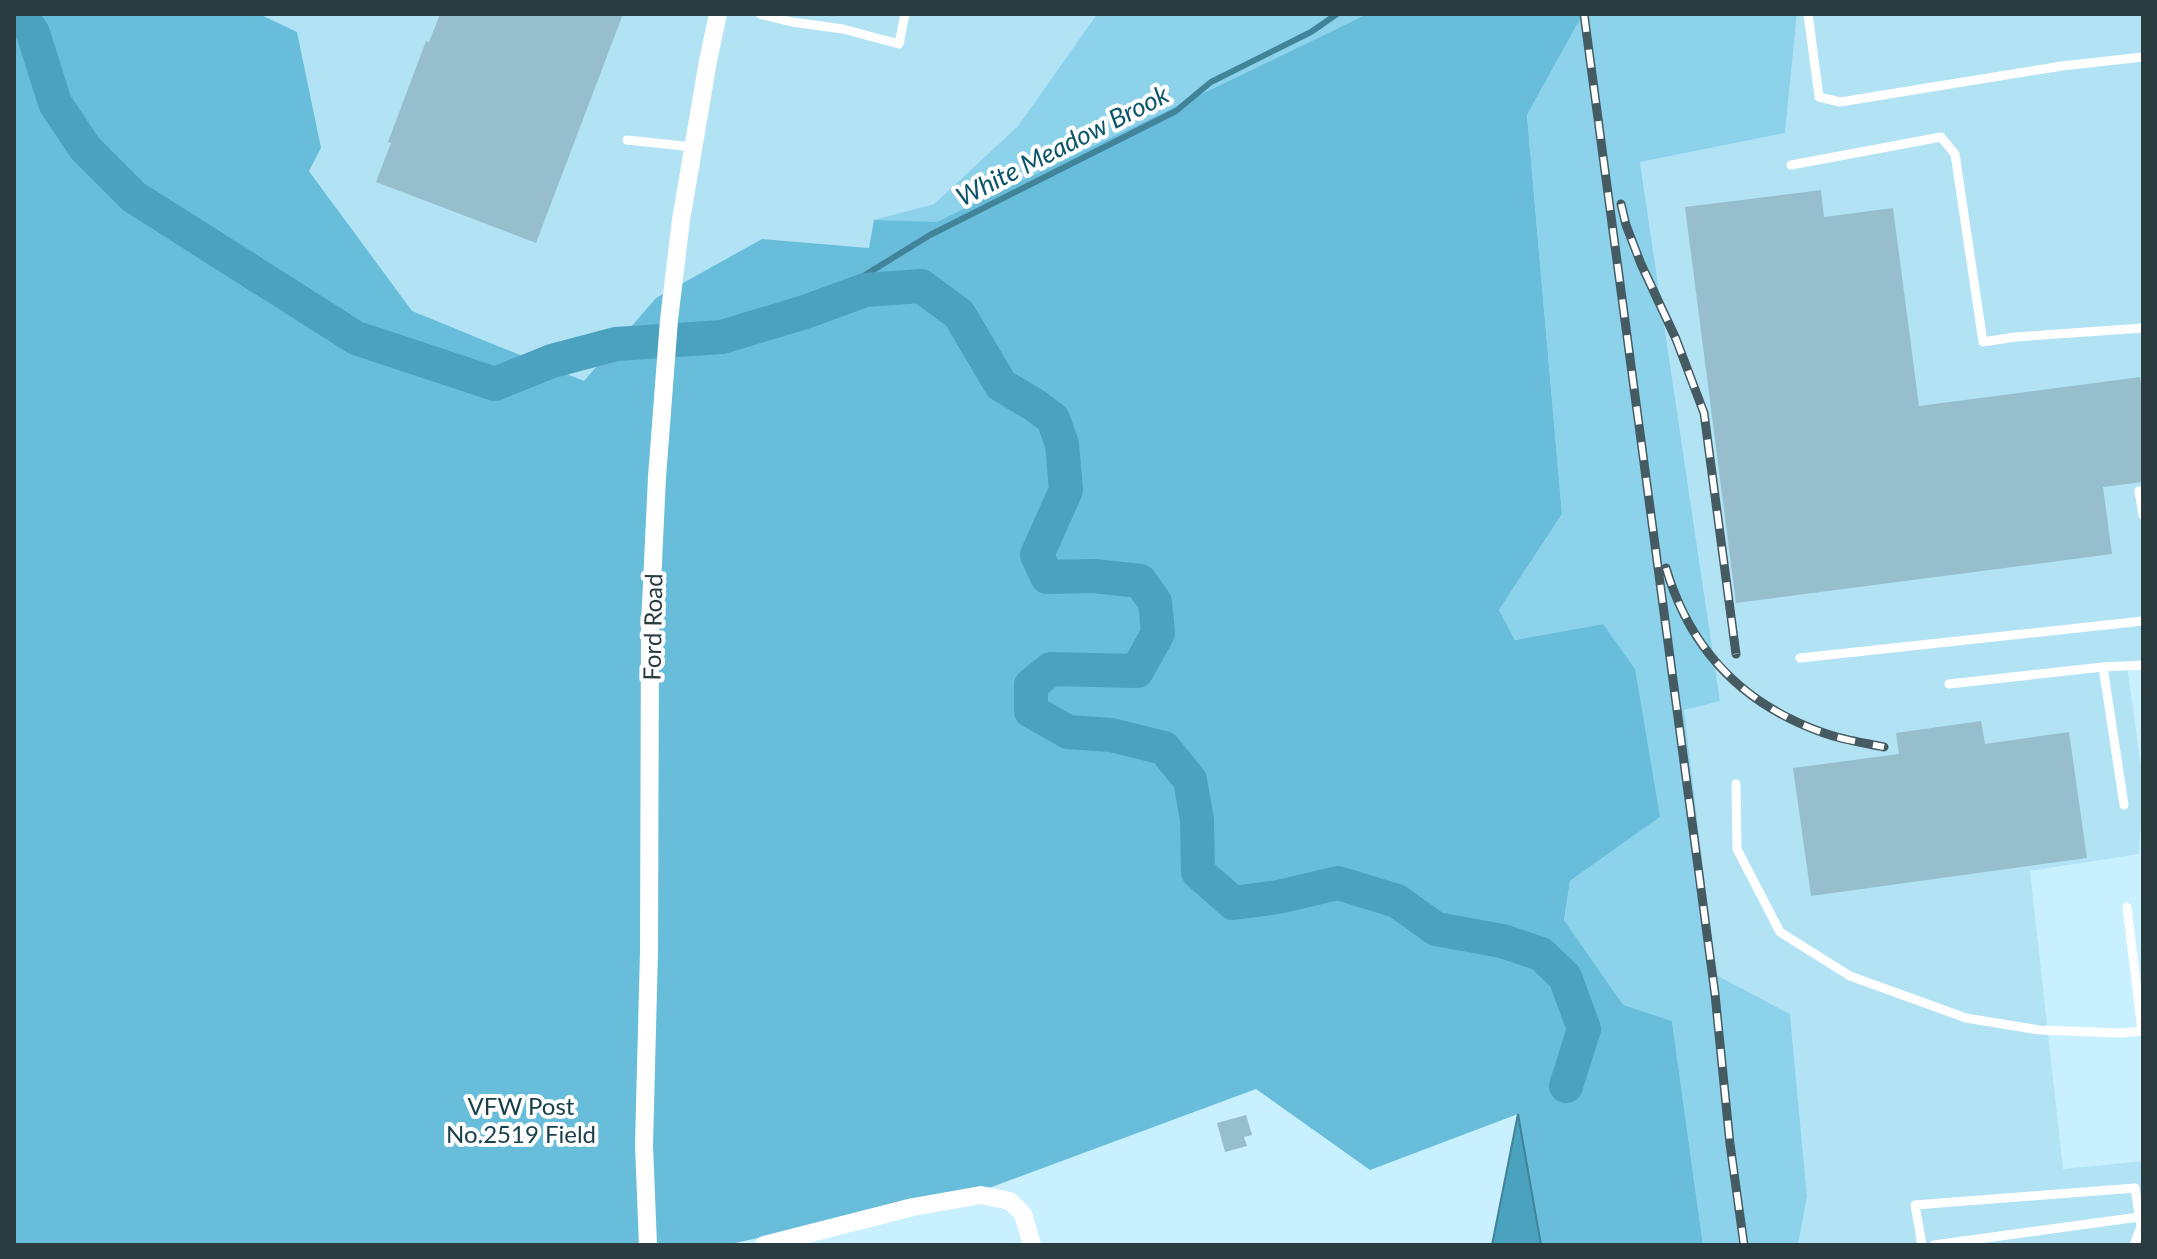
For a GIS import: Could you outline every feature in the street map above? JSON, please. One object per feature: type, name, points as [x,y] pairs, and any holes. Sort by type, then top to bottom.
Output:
[{"type":"street","name":"Ford Road","points":[[648,1245],[644,1145],[649,951],[650,626],[657,477],[669,320],[681,220],[718,14]]},
{"type":"street","points":[[764,1245],[913,1207],[981,1195],[1010,1201],[1023,1214],[1032,1245]]},
{"type":"lane","points":[[760,14],[843,29],[899,44],[905,14]]},
{"type":"lane","points":[[1808,14],[1819,97],[1840,102],[2062,66],[2143,57]]},
{"type":"lane","points":[[1791,165],[1941,137],[1955,154],[1983,342],[2143,328]]},
{"type":"lane","points":[[627,140],[693,147]]},
{"type":"lane","points":[[2139,491],[2143,515]]},
{"type":"lane","points":[[1800,658],[2143,621]]},
{"type":"lane","points":[[1949,684],[2143,665]]},
{"type":"lane","points":[[2103,667],[2124,805]]},
{"type":"lane","points":[[1736,784],[1737,849],[1780,932],[1850,976],[1966,1018],[2039,1030],[2142,1031],[2127,907]]},
{"type":"lane","points":[[1922,1245],[1915,1205],[2135,1188],[2141,1224],[2134,1245]]},
{"type":"lane","points":[[1934,1245],[2141,1224]]},
{"type":"shaded area","points":[[259,14],[1097,14],[1018,126],[934,204],[875,220],[869,248],[762,239],[656,298],[585,382],[412,312],[309,170],[297,33]]},
{"type":"shaded area","points":[[1097,14],[1367,14],[936,223],[874,220],[934,204],[1018,126]]},
{"type":"shaded area","points":[[1583,14],[1797,14],[1785,133],[1640,162],[1720,701],[1684,710],[1716,975],[1790,1014],[1807,1197],[1798,1245],[1703,1245],[1672,1021],[1623,1006],[1564,920],[1570,881],[1660,817],[1603,624],[1515,640],[1499,610],[1562,514],[1527,115]]},
{"type":"shaded area","points":[[1797,14],[2143,14],[2143,665],[2127,666],[2143,782],[2139,854],[2030,871],[2063,1169],[2143,1161],[2143,1245],[1798,1245],[1807,1197],[1790,1014],[1716,976],[1684,709],[1720,701],[1640,161],[1785,133]]},
{"type":"shaded area","points":[[1518,1114],[1541,1245],[1492,1245]]},
{"type":"green space","name":"VFW Post No.2519 Field","points":[[14,14],[259,14],[297,32],[321,148],[309,171],[412,311],[584,381],[656,298],[762,239],[869,248],[874,220],[937,222],[1367,14],[1583,14],[1527,115],[1562,514],[1499,610],[1515,640],[1603,624],[1635,669],[1660,817],[1570,881],[1564,920],[1623,1005],[1672,1021],[1703,1245],[1541,1245],[1518,1114],[1370,1170],[1256,1089],[989,1188],[726,1245],[14,1245]]},
{"type":"building","points":[[440,14],[623,14],[536,243],[376,182],[426,41],[429,42]]},
{"type":"building","points":[[1821,190],[1824,217],[1893,208],[1919,406],[2140,377],[2143,482],[2103,487],[2112,554],[1736,603],[1685,207]]},
{"type":"building","points":[[1981,721],[1985,744],[2069,732],[2087,858],[1811,896],[1793,768],[1899,754],[1896,733]]},
{"type":"building","points":[[1246,1115],[1252,1135],[1244,1137],[1247,1146],[1225,1152],[1217,1123]]},
{"type":"waterway","points":[[20,14],[33,33],[55,103],[85,148],[134,197],[356,338],[495,384],[552,361],[616,344],[722,337],[865,290],[921,286],[959,314],[1001,385],[1053,419],[1062,444],[1066,490],[1037,555],[1047,577],[1094,576],[1140,581],[1155,602],[1158,633],[1137,671],[1051,669],[1031,685],[1031,711],[1068,732],[1111,735],[1164,748],[1190,780],[1197,820],[1198,872],[1233,903],[1278,897],[1338,883],[1397,901],[1436,929],[1502,941],[1541,954],[1565,977],[1584,1029],[1566,1086]]},
{"type":"waterway","name":"White Meadow Brook","points":[[805,312],[930,235],[1176,111],[1211,82],[1311,32],[1337,14]]},
{"type":"railway","points":[[1584,14],[1715,994],[1744,1245]]},
{"type":"railway","points":[[1621,204],[1641,264],[1676,339],[1704,413],[1736,654]]},
{"type":"railway","points":[[1666,568],[1676,597],[1705,649],[1745,690],[1795,721],[1831,735],[1884,747]]}]
